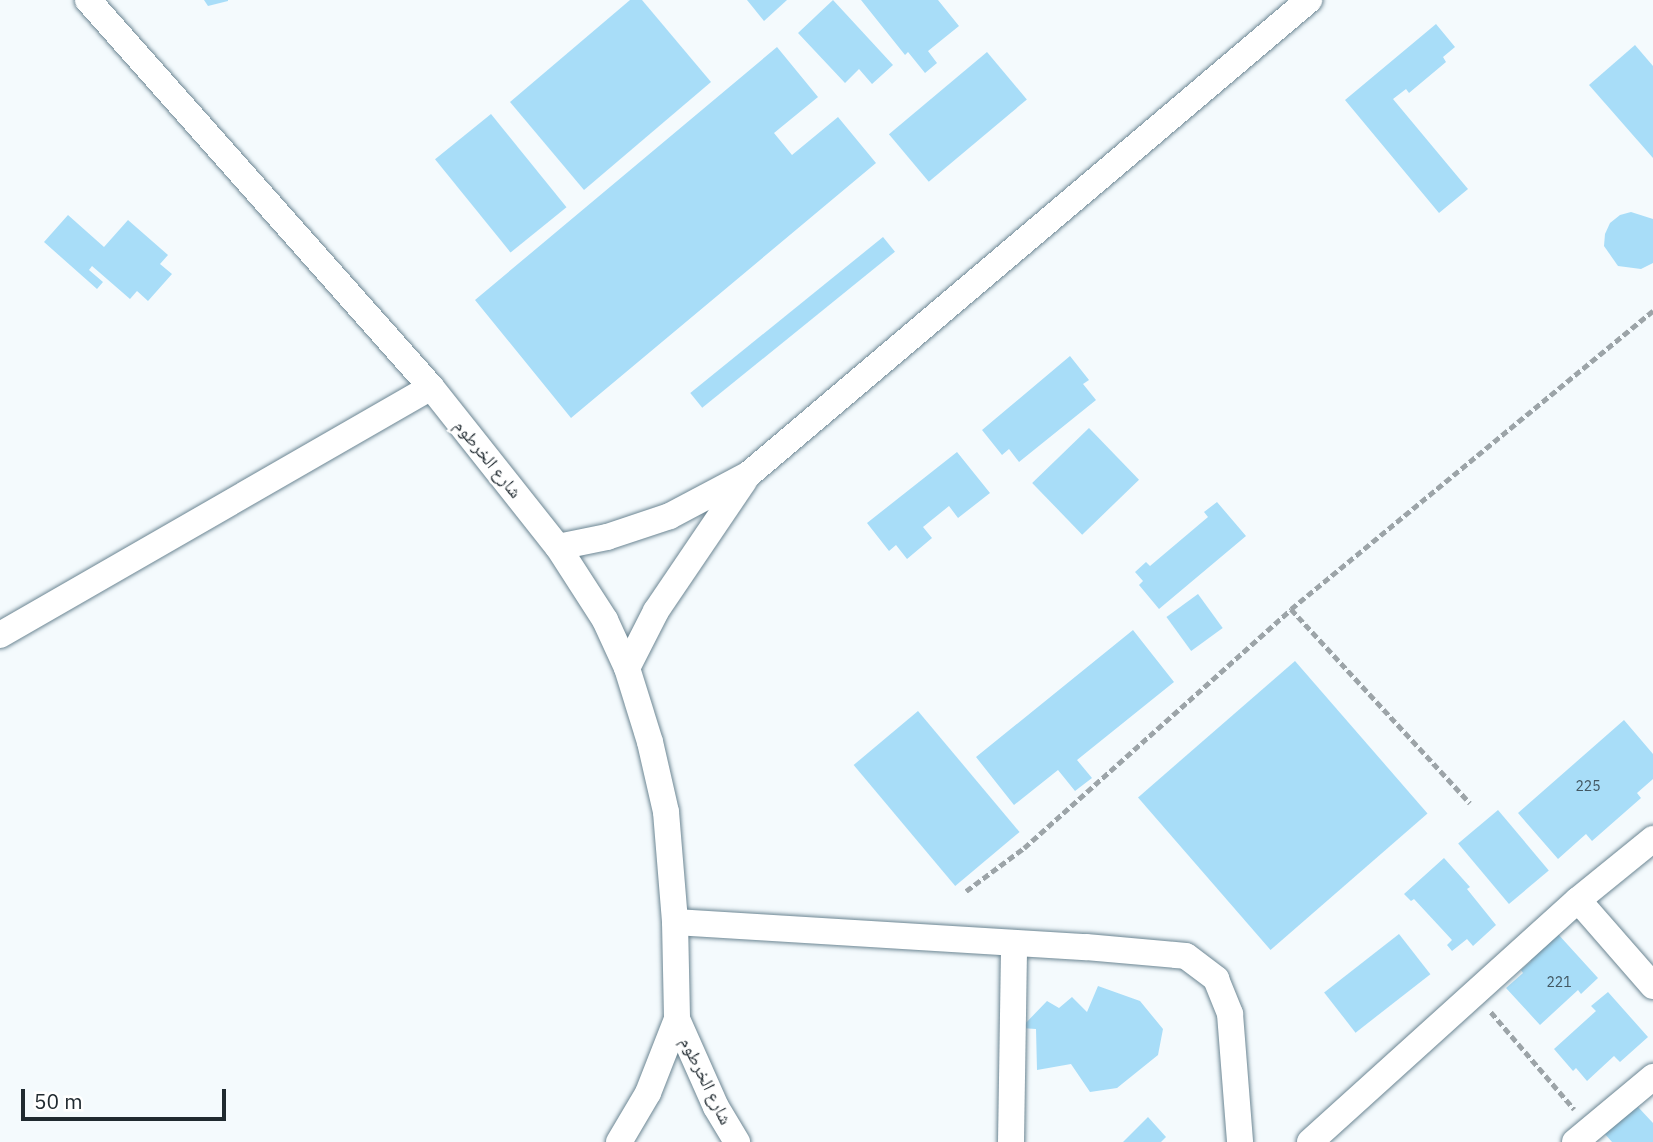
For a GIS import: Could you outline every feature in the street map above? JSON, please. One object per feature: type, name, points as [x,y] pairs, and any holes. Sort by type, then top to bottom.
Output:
[{"type":"street","name":"شارع الخرطوم","points":[[88,0],[431,387],[558,547],[605,620],[628,667],[650,742],[666,812],[675,922],[677,1019],[648,1093],[619,1142]]},
{"type":"street","points":[[558,547],[607,537],[670,516],[749,474],[1309,0]]},
{"type":"street","points":[[0,635],[431,387]]},
{"type":"street","points":[[628,667],[663,600],[749,474]]},
{"type":"street","points":[[1310,1142],[1578,900],[1653,839]]},
{"type":"street","points":[[1578,900],[1653,986]]},
{"type":"street","points":[[675,922],[1186,956],[1216,979],[1230,1014],[1240,1142]]},
{"type":"street","points":[[1011,1142],[1014,943]]},
{"type":"street","name":"شارع الخرطوم","points":[[677,1019],[716,1107],[737,1142]]},
{"type":"street","points":[[1583,1135],[1653,1077]]},
{"type":"path","points":[[965,891],[1024,848],[1291,609],[1653,311]]},
{"type":"path","points":[[1291,609],[1471,803]]},
{"type":"path","points":[[1476,994],[1583,1135]]},
{"type":"building","points":[[204,0],[228,0],[228,1],[208,6]]},
{"type":"building","points":[[630,0],[642,0],[711,82],[584,190],[510,102]]},
{"type":"building","points":[[747,0],[787,0],[764,21]]},
{"type":"building","points":[[833,0],[893,65],[872,84],[859,69],[845,83],[798,33]]},
{"type":"building","points":[[861,0],[938,0],[959,26],[928,51],[937,63],[925,73],[908,52],[905,55]]},
{"type":"building","points":[[1436,24],[1455,47],[1443,57],[1446,62],[1409,93],[1406,89],[1393,99],[1468,189],[1439,213],[1345,100]]},
{"type":"building","points":[[1635,45],[1653,66],[1653,158],[1589,85]]},
{"type":"building","points":[[777,47],[818,97],[774,133],[792,155],[838,117],[876,163],[571,418],[475,300]]},
{"type":"building","points":[[987,52],[1027,99],[929,182],[889,134]]},
{"type":"building","points":[[491,114],[567,207],[511,253],[435,159]]},
{"type":"building","points":[[1631,212],[1653,219],[1653,263],[1641,269],[1618,266],[1604,246],[1610,223],[1620,215]]},
{"type":"building","points":[[68,215],[104,247],[128,220],[168,255],[160,264],[172,274],[148,301],[137,291],[130,299],[92,266],[89,270],[103,282],[97,289],[44,242]]},
{"type":"building","points":[[883,237],[895,252],[702,408],[690,393]]},
{"type":"building","points":[[1070,356],[1089,380],[1083,384],[1096,400],[1019,462],[1009,449],[1002,455],[982,430]]},
{"type":"building","points":[[1089,428],[1139,480],[1082,535],[1032,483]]},
{"type":"building","points":[[957,452],[990,493],[958,518],[949,506],[923,527],[932,538],[907,559],[896,545],[889,551],[867,523]]},
{"type":"building","points":[[1217,502],[1246,536],[1159,609],[1139,585],[1143,581],[1135,572],[1146,562],[1150,566],[1208,517],[1204,512]]},
{"type":"building","points":[[1198,594],[1223,628],[1191,651],[1166,617]]},
{"type":"building","points":[[1133,630],[1174,682],[1077,760],[1092,778],[1075,791],[1058,770],[1014,805],[976,757]]},
{"type":"building","points":[[1295,661],[1428,813],[1271,950],[1138,797]]},
{"type":"building","points":[[918,711],[1020,832],[955,886],[854,765]]},
{"type":"building","points":[[1624,720],[1653,754],[1653,779],[1637,793],[1641,798],[1592,841],[1586,834],[1558,859],[1518,813]]},
{"type":"building","points":[[1498,810],[1549,871],[1509,904],[1458,843]]},
{"type":"building","points":[[1444,858],[1470,887],[1467,889],[1496,925],[1473,946],[1467,939],[1452,951],[1447,945],[1452,940],[1414,899],[1411,901],[1404,894]]},
{"type":"building","points":[[1557,933],[1598,978],[1581,994],[1578,990],[1540,1025],[1506,988],[1523,973],[1521,970],[1531,961],[1529,959]]},
{"type":"building","points":[[1399,934],[1430,974],[1356,1033],[1324,992]]},
{"type":"building","points":[[1098,986],[1140,1001],[1163,1029],[1158,1055],[1117,1088],[1090,1092],[1071,1064],[1037,1070],[1036,1029],[1021,1028],[1047,1001],[1059,1008],[1072,997],[1087,1012]]},
{"type":"building","points":[[1608,992],[1648,1037],[1620,1062],[1614,1056],[1587,1081],[1576,1068],[1573,1071],[1554,1049],[1596,1011],[1591,1006]]},
{"type":"building","points":[[1641,1104],[1638,1107],[1653,1123],[1653,1142],[1612,1142],[1604,1133]]},
{"type":"building","points":[[1148,1117],[1166,1137],[1161,1142],[1123,1142]]}]
